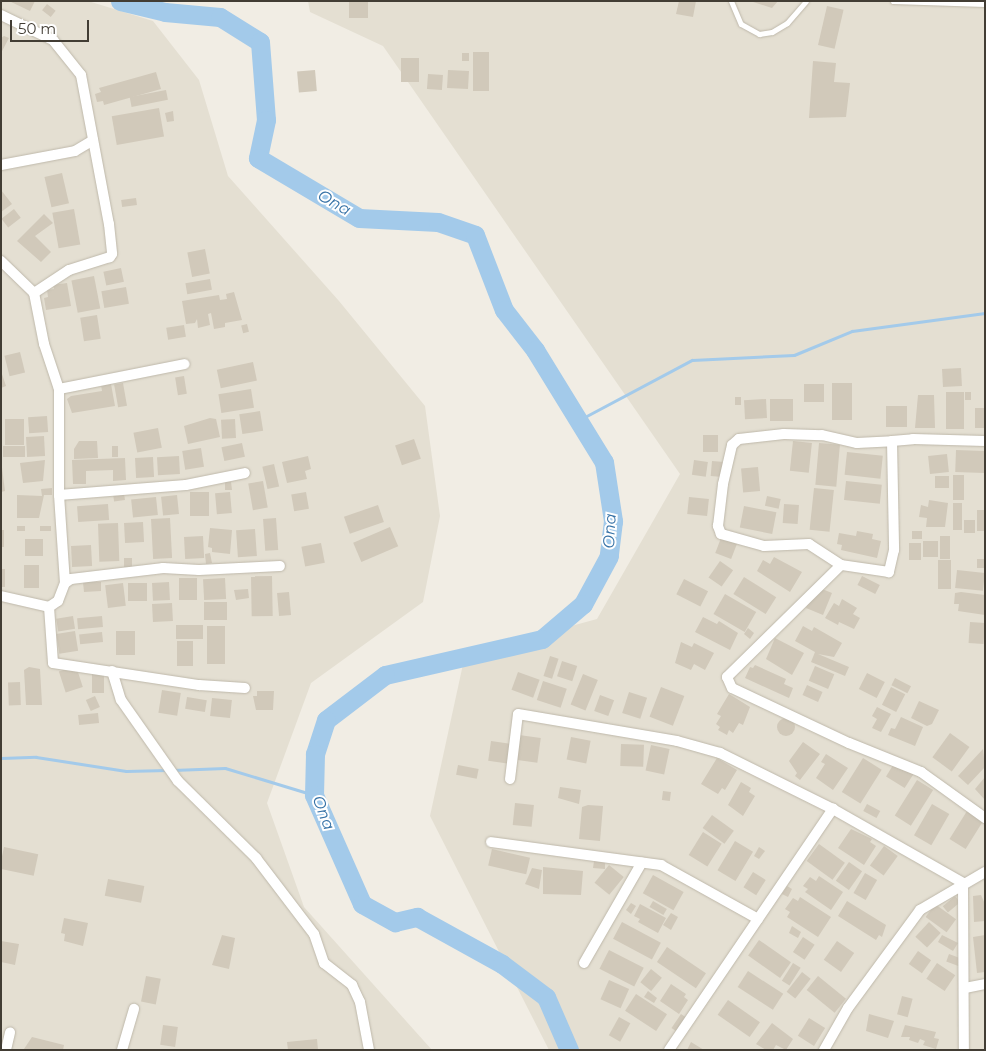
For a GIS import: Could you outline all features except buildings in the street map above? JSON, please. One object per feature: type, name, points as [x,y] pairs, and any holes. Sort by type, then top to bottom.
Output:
[{"type":"street","points":[[1,15],[53,40],[68,55],[81,75],[112,254],[69,270],[34,293]]},
{"type":"street","points":[[1,165],[75,151],[93,140]]},
{"type":"street","points":[[1,261],[34,293],[44,344],[59,389],[59,494],[65,583],[58,601],[48,607],[1,596]]},
{"type":"street","points":[[59,389],[185,364]]},
{"type":"street","points":[[892,441],[894,550],[889,572],[841,565],[809,544],[764,546],[722,534],[718,526],[732,445],[739,439],[784,434],[822,435],[857,443],[892,441],[985,441]]},
{"type":"street","points":[[59,494],[186,484],[245,473]]},
{"type":"street","points":[[841,565],[727,677],[732,688],[849,743],[921,772],[985,818]]},
{"type":"street","points":[[65,583],[71,580],[163,568],[199,570],[280,566]]},
{"type":"street","points":[[48,607],[53,662],[199,685],[245,688]]},
{"type":"street","points":[[112,671],[121,700],[178,781],[256,858],[314,934],[324,963],[352,985],[360,1002],[369,1050]]},
{"type":"street","points":[[510,779],[518,714],[678,740],[720,753],[833,809],[963,883]]},
{"type":"street","points":[[669,1050],[833,809]]},
{"type":"street","points":[[491,842],[661,865],[758,919]]},
{"type":"street","points":[[584,963],[642,862]]},
{"type":"street","points":[[824,1050],[848,1008],[920,910],[963,883],[985,872]]},
{"type":"street","points":[[963,883],[964,1050]]},
{"type":"street","points":[[965,988],[985,984]]},
{"type":"street","points":[[122,1050],[134,1009]]},
{"type":"street","points":[[6,1050],[10,1032]]},
{"type":"lane","points":[[731,1],[741,24],[759,34],[788,23],[806,1]]},
{"type":"lane","points":[[893,1],[985,4]]},
{"type":"shaded area","points":[[1,1],[88,1],[153,21],[199,80],[228,176],[339,301],[425,406],[440,516],[423,602],[311,683],[267,803],[304,907],[432,1050],[1,1050]]},
{"type":"shaded area","points":[[308,1],[985,1],[985,1050],[549,1050],[430,816],[465,655],[597,619],[680,474],[383,46],[310,12]]},
{"type":"waterway","name":"Ona","points":[[120,1],[165,12],[220,17],[260,42],[266,120],[258,158],[359,218],[438,222],[475,235],[504,310],[535,350],[604,462],[613,521],[609,556],[583,604],[542,639],[385,675],[326,720],[315,754],[314,795],[362,904],[395,922],[417,917],[502,964],[546,997],[569,1050]]},
{"type":"waterway","points":[[579,420],[692,360],[794,355],[852,331],[985,313]]},
{"type":"waterway","points":[[1,758],[36,757],[126,771],[167,770]]},
{"type":"waterway","points":[[173,770],[225,768],[314,795]]}]
